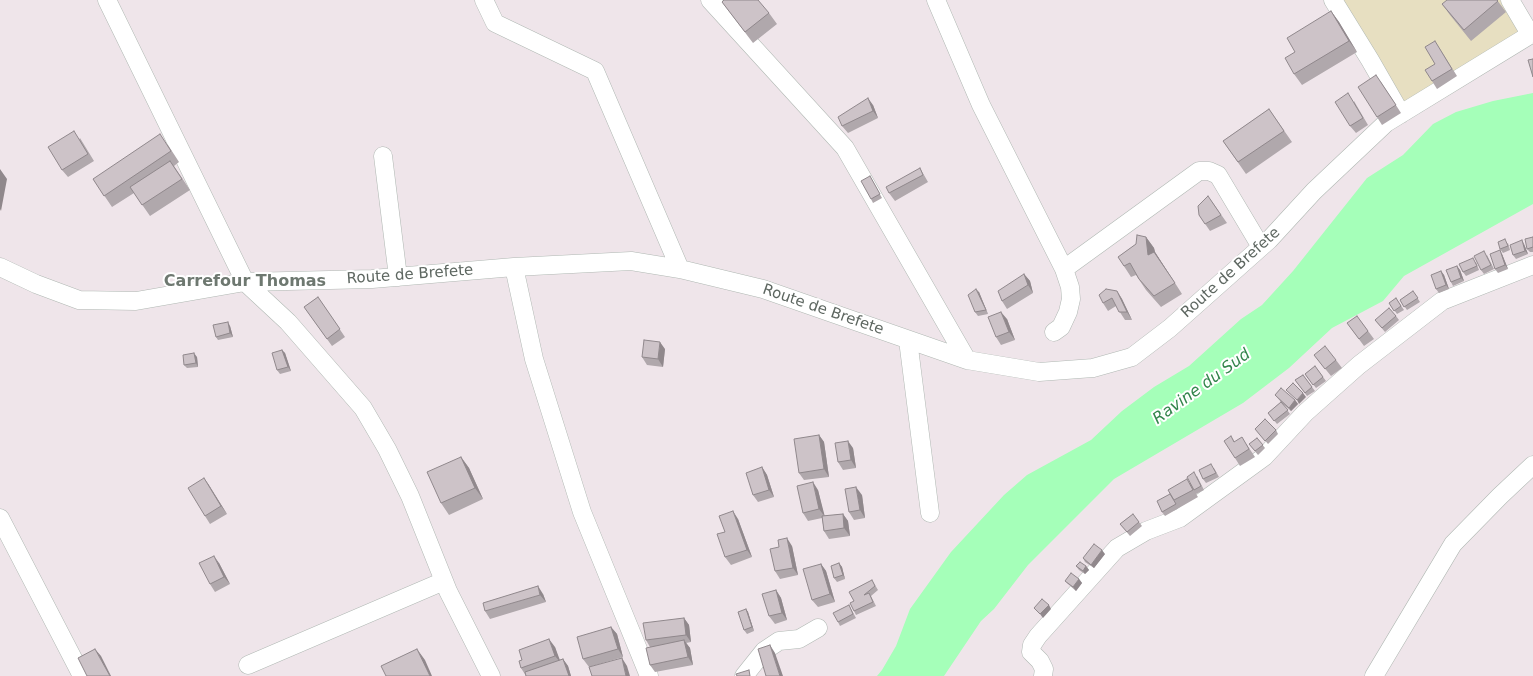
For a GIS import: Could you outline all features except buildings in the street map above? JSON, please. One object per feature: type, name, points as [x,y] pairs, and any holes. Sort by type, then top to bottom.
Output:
[{"type":"street","points":[[106,0],[245,282],[288,322],[364,408],[387,448],[410,496],[444,581],[491,676]]},
{"type":"street","points":[[484,0],[495,23],[595,71],[680,269]]},
{"type":"street","points":[[710,0],[844,148],[967,360]]},
{"type":"street","points":[[936,0],[981,105],[1064,270],[1070,287],[1071,299],[1068,312],[1061,327],[1054,332]]},
{"type":"street","points":[[1332,0],[1401,114]]},
{"type":"street","points":[[1510,0],[1532,33]]},
{"type":"street","name":"Route de Brefete","points":[[0,267],[36,284],[79,300],[136,301],[245,282],[398,277],[514,267],[631,261],[680,269],[763,289],[967,360],[1038,372],[1094,368],[1132,357],[1170,328],[1261,247],[1314,191],[1386,123],[1532,33]]},
{"type":"street","points":[[383,156],[398,277]]},
{"type":"street","points":[[1064,270],[1199,171],[1209,171],[1218,175],[1261,247]]},
{"type":"street","points":[[1043,676],[1044,669],[1031,652],[1032,646],[1044,628],[1117,548],[1146,532],[1180,518],[1264,457],[1305,413],[1359,365],[1442,301],[1533,265]]},
{"type":"street","points":[[514,267],[534,359],[582,512],[649,676]]},
{"type":"street","points":[[908,340],[930,513]]},
{"type":"street","points":[[1374,676],[1453,544],[1500,496],[1533,466]]},
{"type":"street","points":[[0,518],[82,676]]},
{"type":"street","points":[[248,665],[444,581]]},
{"type":"street","points":[[744,676],[764,651],[779,641],[799,639],[818,628]]},
{"type":"street","points":[[1384,659],[1392,676]]},
{"type":"shaded area","points":[[1343,0],[1500,0],[1523,32],[1404,102]]},
{"type":"water","name":"Ravine du Sud","points":[[1533,93],[1533,204],[1404,276],[1383,301],[1332,328],[1289,368],[1243,403],[1114,479],[1028,565],[994,609],[981,621],[944,676],[877,676],[896,646],[910,609],[951,552],[1004,495],[1027,475],[1091,440],[1122,411],[1154,387],[1189,366],[1241,319],[1262,305],[1293,271],[1367,178],[1403,155],[1433,124],[1456,112],[1493,101]]},
{"type":"district","name":"Carrefour Thomas","points":[[245,282]]}]
